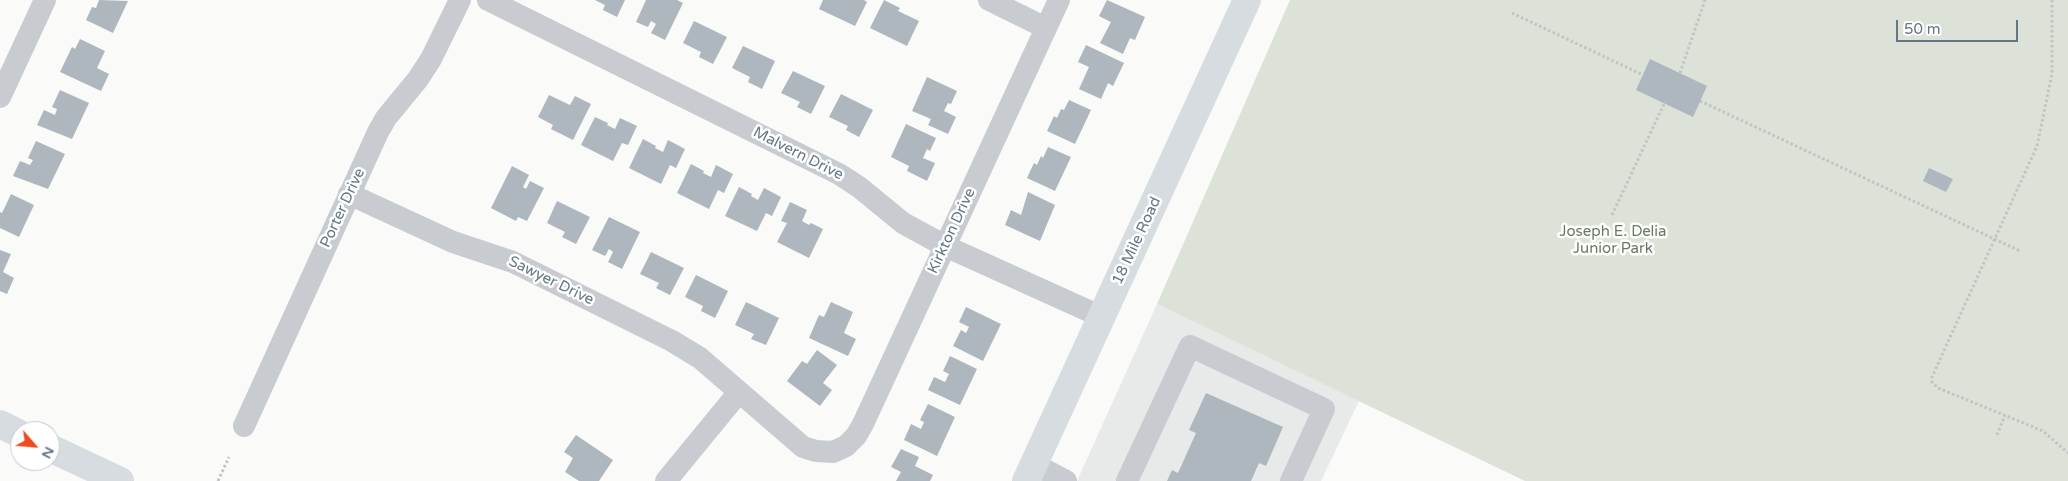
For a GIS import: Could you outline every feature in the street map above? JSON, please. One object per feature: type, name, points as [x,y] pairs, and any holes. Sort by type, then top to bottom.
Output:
[{"type":"main road","name":"18 Mile Road","points":[[1030,473],[1248,0]]},
{"type":"main road","points":[[60,453],[120,481]]},
{"type":"street","points":[[0,97],[45,0]]},
{"type":"street","name":"Porter Drive","points":[[244,426],[349,194],[386,118],[418,79],[431,59],[460,0]]},
{"type":"street","name":"Malvern Drive","points":[[488,0],[838,174],[859,187],[903,224],[945,246],[1102,317]]},
{"type":"street","points":[[989,0],[1046,28]]},
{"type":"street","name":"Kirkton Drive","points":[[833,452],[846,446],[856,436],[863,424],[1059,0]]},
{"type":"street","name":"Sawyer Drive","points":[[349,194],[453,242],[513,262],[672,341],[700,358],[803,447],[816,451],[833,452]]},
{"type":"street","points":[[1127,481],[1190,346],[1324,409],[1297,479]]},
{"type":"street","points":[[666,481],[739,392]]},
{"type":"street","points":[[1030,473],[1066,481]]},
{"type":"path","points":[[1680,73],[1705,0]]},
{"type":"path","points":[[2052,0],[2052,74],[2037,146],[1932,377],[1932,382],[1938,388],[2043,431],[2068,453]]},
{"type":"path","points":[[1512,13],[1643,75]]},
{"type":"path","points":[[1700,101],[1996,238],[2020,251]]},
{"type":"path","points":[[1612,215],[1664,104]]},
{"type":"path","points":[[1997,435],[2006,415]]},
{"type":"path","points":[[218,481],[229,457]]},
{"type":"shaded area","points":[[1157,304],[1359,401],[1321,481],[1077,481]]},
{"type":"green space","name":"Joseph E. Delia Junior Park","points":[[1290,0],[2068,0],[2068,481],[1525,481],[1157,304]]},
{"type":"building","points":[[99,0],[128,1],[113,33],[86,20],[92,7],[96,8]]},
{"type":"building","points":[[595,0],[625,0],[617,17],[603,10],[605,5]]},
{"type":"building","points":[[646,0],[677,0],[683,3],[665,40],[651,33],[656,24],[651,21],[648,27],[636,22]]},
{"type":"building","points":[[823,0],[864,0],[867,2],[855,26],[819,9]]},
{"type":"building","points":[[884,0],[900,8],[898,11],[919,21],[907,46],[870,28]]},
{"type":"building","points":[[1107,0],[1145,17],[1135,40],[1130,38],[1123,54],[1100,43],[1111,22],[1099,16]]},
{"type":"building","points":[[694,21],[727,37],[713,64],[699,57],[701,52],[683,43]]},
{"type":"building","points":[[80,39],[105,51],[97,68],[109,74],[101,91],[60,72],[72,47],[75,49]]},
{"type":"building","points":[[1086,45],[1124,63],[1113,86],[1108,83],[1101,99],[1079,89],[1089,67],[1078,62]]},
{"type":"building","points":[[743,46],[775,61],[762,89],[748,82],[750,77],[732,68]]},
{"type":"building","points":[[1650,59],[1707,86],[1693,117],[1636,90]]},
{"type":"building","points":[[793,71],[825,86],[811,114],[797,107],[800,102],[781,93]]},
{"type":"building","points":[[927,77],[957,91],[951,104],[948,103],[944,111],[956,117],[948,134],[928,125],[931,119],[912,111]]},
{"type":"building","points":[[60,90],[89,103],[72,139],[37,125],[44,110],[55,115],[57,109],[52,107]]},
{"type":"building","points":[[841,94],[873,110],[859,137],[846,130],[848,126],[829,117]]},
{"type":"building","points":[[549,95],[570,105],[575,96],[591,104],[573,140],[551,129],[553,125],[538,117]]},
{"type":"building","points":[[1069,100],[1091,110],[1075,144],[1047,131],[1054,116],[1057,118],[1061,109],[1064,110]]},
{"type":"building","points":[[595,117],[608,123],[607,125],[615,129],[620,118],[637,126],[628,145],[622,143],[613,161],[581,145]]},
{"type":"building","points":[[906,124],[936,138],[930,151],[927,149],[923,158],[935,163],[927,181],[907,171],[909,166],[891,157]]},
{"type":"building","points":[[643,139],[663,152],[668,140],[685,149],[676,168],[670,165],[661,184],[629,168]]},
{"type":"building","points":[[36,141],[65,154],[48,189],[13,176],[20,161],[30,165],[33,160],[28,158]]},
{"type":"building","points":[[1048,147],[1071,157],[1055,191],[1027,178],[1034,163],[1037,165]]},
{"type":"building","points":[[691,164],[711,177],[716,165],[733,174],[724,193],[718,190],[709,209],[677,193]]},
{"type":"building","points":[[512,166],[529,175],[523,187],[526,189],[530,181],[544,188],[527,221],[518,217],[516,221],[491,208]]},
{"type":"building","points":[[1929,168],[1953,179],[1946,192],[1923,181]]},
{"type":"building","points":[[739,187],[752,194],[751,196],[758,200],[764,188],[781,197],[772,216],[766,213],[757,231],[725,216]]},
{"type":"building","points":[[1028,192],[1055,205],[1040,241],[1005,225],[1011,210],[1021,215]]},
{"type":"building","points":[[11,194],[34,205],[19,237],[0,228],[0,212],[2,213]]},
{"type":"building","points":[[557,201],[590,217],[576,244],[562,237],[565,232],[547,223]]},
{"type":"building","points":[[790,202],[807,210],[802,221],[823,229],[809,258],[777,242],[787,223],[781,221]]},
{"type":"building","points":[[609,217],[640,232],[622,269],[608,262],[613,252],[609,249],[605,256],[592,250]]},
{"type":"building","points":[[0,250],[11,254],[3,272],[14,278],[7,294],[0,291]]},
{"type":"building","points":[[651,252],[684,268],[670,295],[656,288],[659,283],[640,274]]},
{"type":"building","points":[[696,275],[728,291],[715,318],[701,311],[703,306],[685,297]]},
{"type":"building","points":[[746,302],[779,318],[766,345],[751,339],[754,334],[735,325]]},
{"type":"building","points":[[831,302],[853,312],[844,333],[856,339],[848,356],[809,338],[819,315],[824,317]]},
{"type":"building","points":[[966,307],[1001,324],[983,361],[953,346],[961,330],[966,333],[969,327],[959,322]]},
{"type":"building","points":[[817,350],[837,365],[823,383],[832,390],[820,406],[787,381],[802,361],[807,364]]},
{"type":"building","points":[[950,356],[977,369],[960,405],[928,390],[934,377],[945,382],[949,374],[943,371]]},
{"type":"building","points":[[1206,393],[1283,427],[1266,466],[1259,463],[1251,481],[1167,481],[1172,470],[1178,473],[1196,433],[1189,430]]},
{"type":"building","points":[[928,404],[955,417],[937,456],[904,440],[911,424],[921,429],[924,422],[920,420]]},
{"type":"building","points":[[576,435],[613,460],[599,481],[579,481],[565,472],[573,458],[564,452]]},
{"type":"building","points":[[901,449],[919,457],[915,466],[933,475],[930,481],[896,481],[901,472],[891,467]]}]
